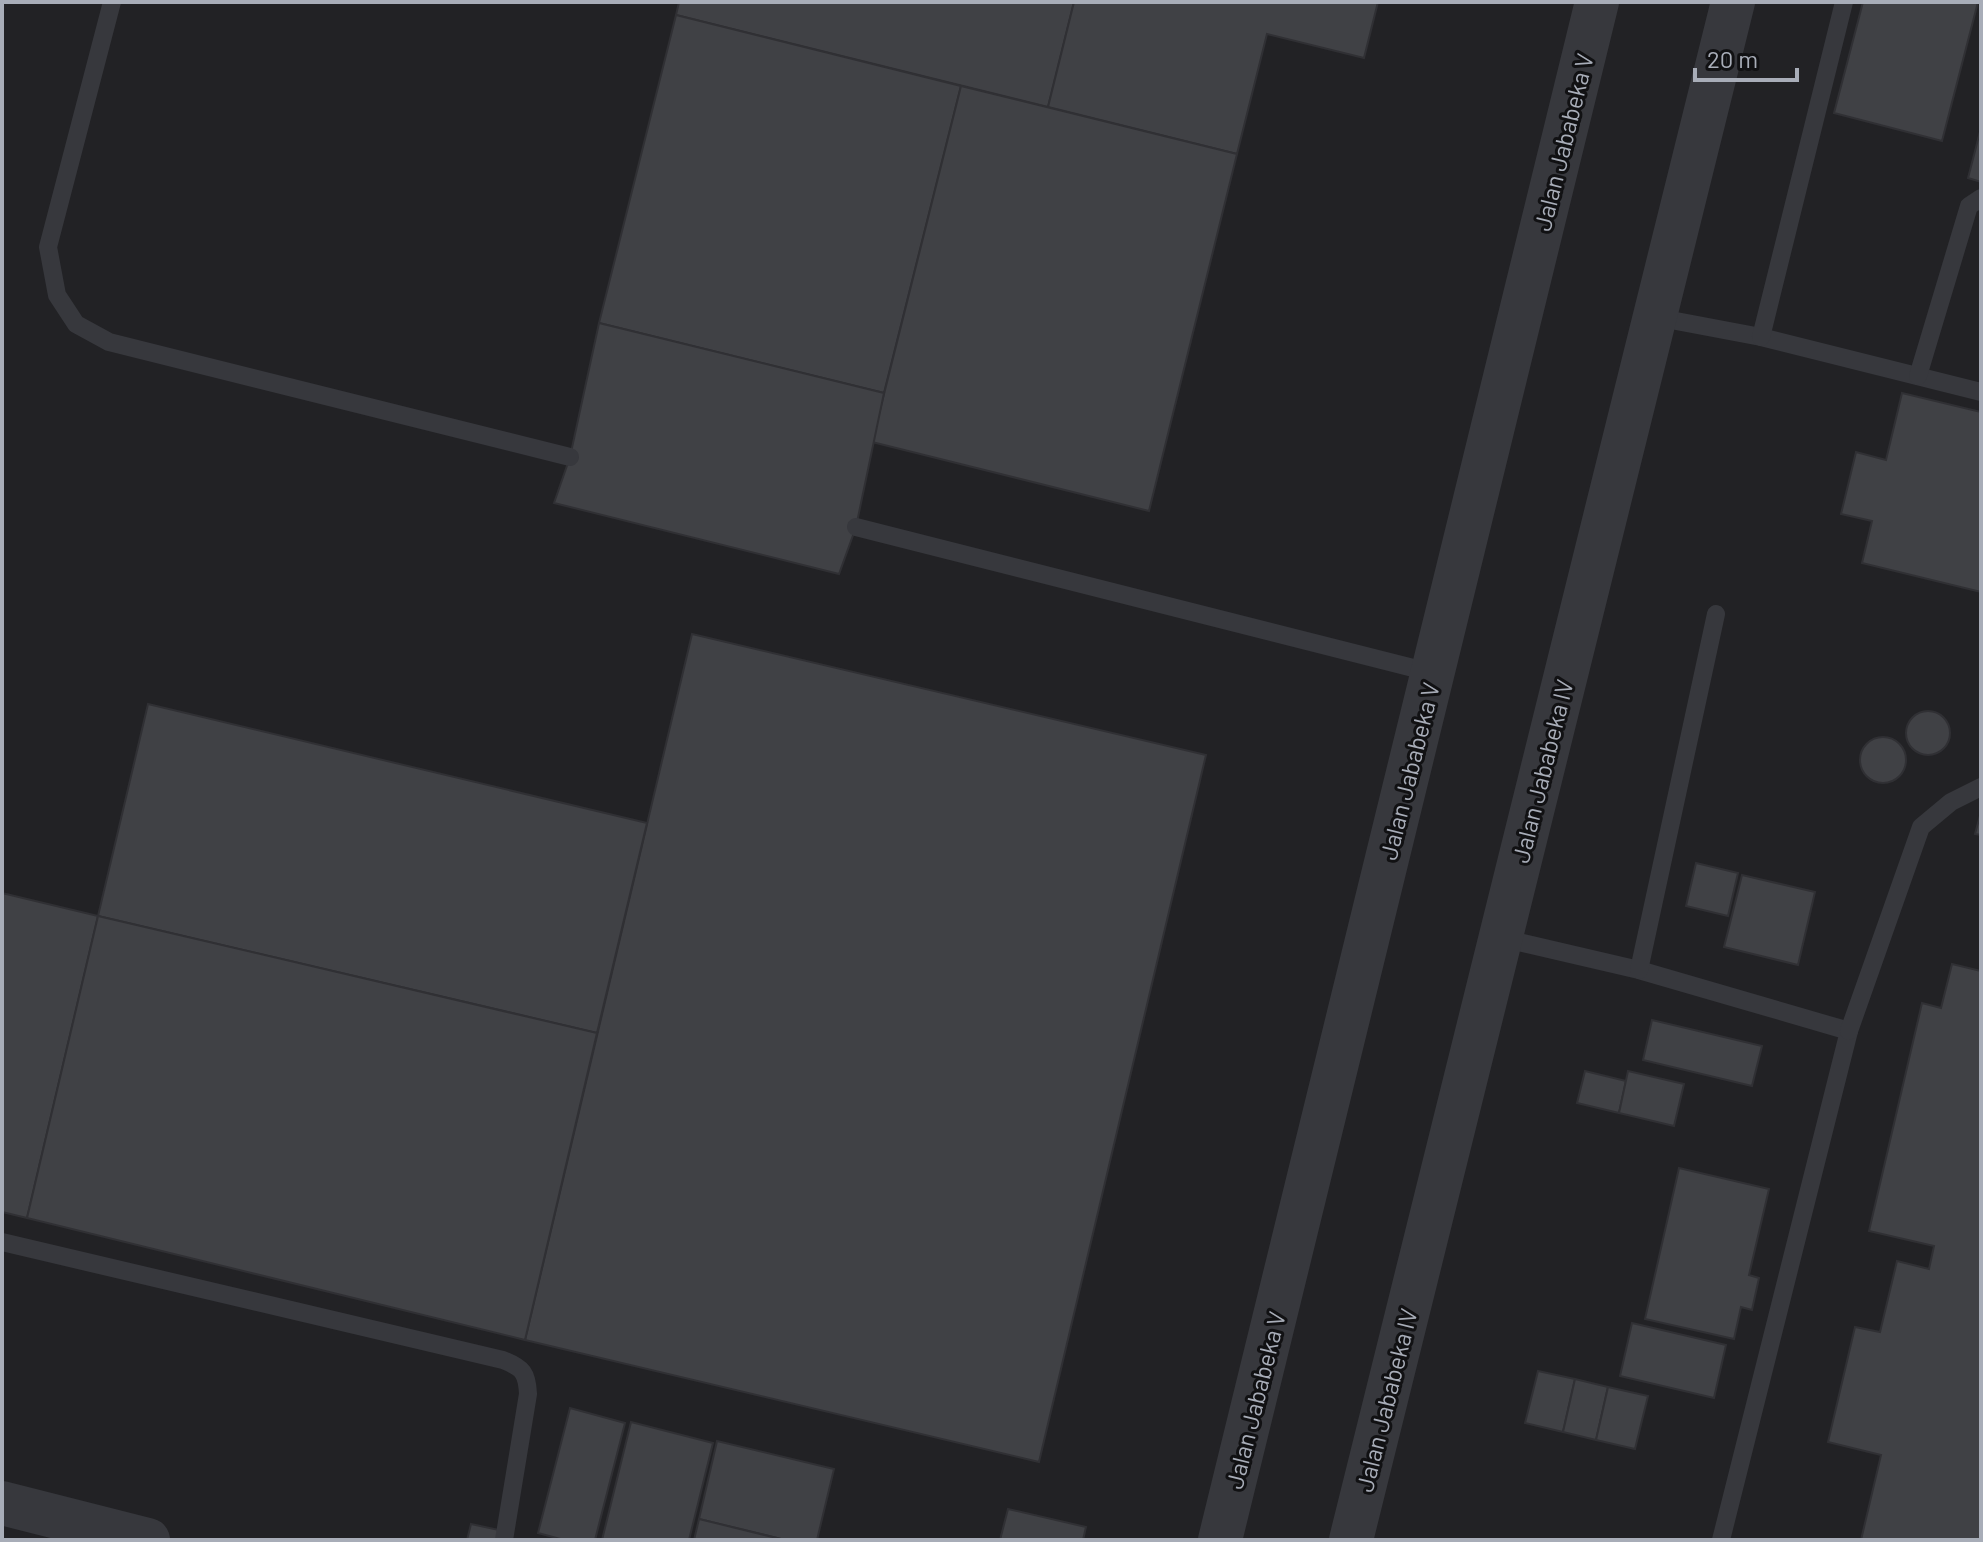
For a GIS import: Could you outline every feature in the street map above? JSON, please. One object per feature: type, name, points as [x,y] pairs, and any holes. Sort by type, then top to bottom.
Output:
[{"type":"street","name":"Jalan Jababeka V","points":[[1220,1540],[1597,2]]},
{"type":"street","name":"Jalan Jababeka IV","points":[[1351,1540],[1733,2]]},
{"type":"street","points":[[2,1503],[148,1540]]},
{"type":"lane","points":[[112,2],[48,247],[57,295],[76,324],[109,342],[570,457]]},
{"type":"lane","points":[[1761,337],[1844,2]]},
{"type":"lane","points":[[1918,376],[1969,206],[1981,198]]},
{"type":"lane","points":[[1655,317],[1761,337],[1981,392]]},
{"type":"lane","points":[[856,527],[1433,673]]},
{"type":"lane","points":[[1639,970],[1716,614]]},
{"type":"lane","points":[[1721,1540],[1849,1031],[1921,827],[1951,802],[1981,787]]},
{"type":"lane","points":[[1501,938],[1639,970],[1849,1031]]},
{"type":"lane","points":[[2,1242],[503,1360],[521,1368],[527,1376],[528,1394],[504,1540]]},
{"type":"shaded area","points":[[2,2],[1981,2],[1981,1540],[2,1540]]},
{"type":"building","points":[[679,2],[1074,2],[1048,107],[676,15]]},
{"type":"building","points":[[1074,2],[1378,2],[1364,58],[1267,34],[1237,154],[1048,107]]},
{"type":"building","points":[[1863,2],[1978,2],[1942,141],[1834,113]]},
{"type":"building","points":[[676,15],[961,86],[884,393],[599,323]]},
{"type":"building","points":[[961,86],[1237,154],[1149,511],[872,442]]},
{"type":"building","points":[[1981,128],[1981,182],[1968,178]]},
{"type":"building","points":[[599,323],[884,393],[856,527],[839,574],[554,503],[570,457]]},
{"type":"building","points":[[1902,393],[1981,412],[1981,592],[1862,563],[1872,521],[1841,514],[1856,452],[1886,460]]},
{"type":"building","points":[[692,634],[1206,755],[1039,1462],[525,1340]]},
{"type":"building","points":[[148,704],[647,823],[597,1033],[98,916]]},
{"type":"building","points":[[1928,711],[1944,717],[1950,733],[1944,749],[1928,755],[1912,749],[1906,733],[1912,717]]},
{"type":"building","points":[[1883,737],[1899,744],[1906,760],[1899,776],[1883,783],[1867,776],[1860,760],[1867,744]]},
{"type":"building","points":[[1981,812],[1981,835],[1975,834]]},
{"type":"building","points":[[1696,863],[1738,873],[1728,916],[1686,906]]},
{"type":"building","points":[[1742,875],[1815,892],[1798,965],[1724,947]]},
{"type":"building","points":[[2,893],[98,916],[27,1218],[2,1212]]},
{"type":"building","points":[[98,916],[597,1033],[525,1340],[27,1218]]},
{"type":"building","points":[[1952,964],[1981,971],[1981,1540],[1861,1540],[1881,1455],[1828,1442],[1855,1327],[1880,1332],[1897,1261],[1929,1269],[1934,1246],[1869,1231],[1922,1003],[1941,1008]]},
{"type":"building","points":[[1652,1020],[1762,1046],[1752,1086],[1643,1060]]},
{"type":"building","points":[[1585,1071],[1626,1081],[1619,1113],[1577,1103]]},
{"type":"building","points":[[1628,1071],[1684,1084],[1674,1126],[1619,1113]]},
{"type":"building","points":[[1679,1168],[1769,1189],[1749,1275],[1759,1278],[1752,1310],[1741,1307],[1734,1339],[1645,1319]]},
{"type":"building","points":[[1632,1323],[1726,1345],[1714,1398],[1620,1376]]},
{"type":"building","points":[[1538,1371],[1575,1379],[1563,1432],[1525,1423]]},
{"type":"building","points":[[1575,1379],[1608,1387],[1596,1440],[1563,1432]]},
{"type":"building","points":[[1608,1387],[1648,1396],[1635,1449],[1596,1440]]},
{"type":"building","points":[[570,1408],[625,1423],[595,1540],[564,1540],[538,1533]]},
{"type":"building","points":[[631,1422],[713,1443],[689,1540],[602,1540]]},
{"type":"building","points":[[717,1441],[834,1469],[817,1540],[785,1540],[699,1519]]},
{"type":"building","points":[[1008,1509],[1086,1527],[1083,1540],[1000,1540]]},
{"type":"building","points":[[699,1519],[785,1540],[694,1540]]},
{"type":"building","points":[[471,1524],[499,1530],[497,1540],[467,1540]]}]
